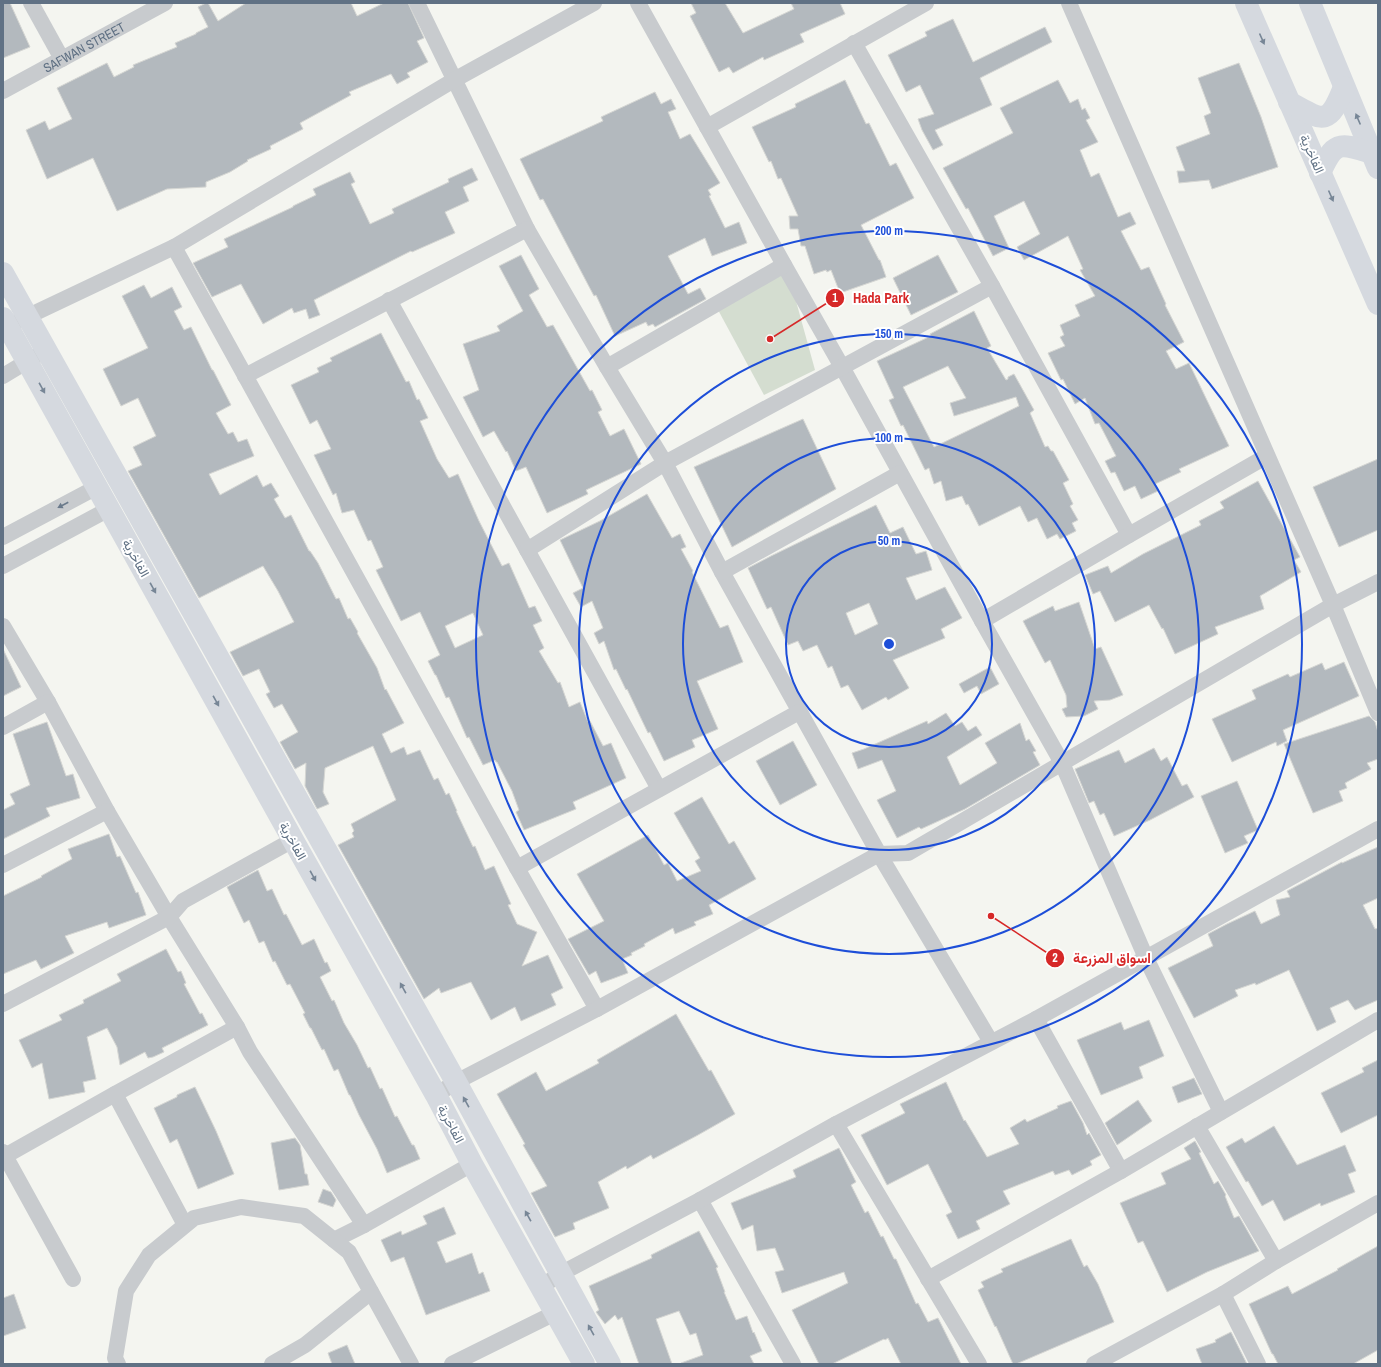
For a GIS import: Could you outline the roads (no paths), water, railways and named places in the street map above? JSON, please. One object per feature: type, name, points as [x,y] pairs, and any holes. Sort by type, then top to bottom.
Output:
[{"type":"street","points":[[31,3],[62,59]]},
{"type":"street","name":"SAFWAN STREET","points":[[3,91],[165,3]]},
{"type":"street","points":[[417,3],[527,229],[665,463],[722,572],[879,854],[991,1042]]},
{"type":"street","points":[[5,322],[27,316],[174,247],[454,80],[594,3]]},
{"type":"street","points":[[638,3],[1062,763],[1146,958],[1221,1112]]},
{"type":"street","points":[[707,127],[926,3]]},
{"type":"street","points":[[1069,3],[1333,605],[1378,713]]},
{"type":"street","name":"الفاخرية","points":[[1246,3],[1378,304]]},
{"type":"street","points":[[1310,3],[1375,161]]},
{"type":"street","points":[[854,43],[992,286],[1129,535]]},
{"type":"street","points":[[1289,102],[1316,116],[1324,117],[1336,106],[1344,87]]},
{"type":"street","points":[[1320,173],[1328,157],[1336,148],[1346,147],[1375,161]]},
{"type":"street","points":[[245,376],[527,229]]},
{"type":"street","points":[[174,247],[597,1010]]},
{"type":"street","points":[[607,367],[784,266]]},
{"type":"street","points":[[3,273],[456,1082],[610,1364]]},
{"type":"street","points":[[527,550],[665,463],[992,286]]},
{"type":"street","points":[[389,300],[659,789]]},
{"type":"street","name":"الفاخرية","points":[[5,322],[436,1095],[472,1164],[584,1364]]},
{"type":"street","points":[[3,376],[46,349]]},
{"type":"street","points":[[982,621],[1267,456]]},
{"type":"street","points":[[722,572],[900,473]]},
{"type":"street","points":[[3,536],[97,487]]},
{"type":"street","points":[[3,566],[109,509]]},
{"type":"street","points":[[436,1095],[456,1082],[597,1010],[879,854],[908,853],[1333,605],[1378,582]]},
{"type":"street","points":[[3,626],[48,702],[107,811],[169,917],[255,1058],[364,1225]]},
{"type":"street","points":[[3,727],[48,702]]},
{"type":"street","points":[[517,868],[799,712]]},
{"type":"street","points":[[3,865],[107,811]]},
{"type":"street","points":[[541,1287],[560,1274],[700,1200],[836,1124],[1036,1019],[1378,829]]},
{"type":"street","points":[[3,1004],[169,917],[183,901],[293,840]]},
{"type":"street","points":[[1036,1019],[1121,1171]]},
{"type":"street","points":[[928,1279],[1121,1171],[1378,1020]]},
{"type":"street","points":[[73,1279],[4,1154],[237,1027]]},
{"type":"street","points":[[115,1094],[186,1225]]},
{"type":"street","points":[[836,1124],[979,1364]]},
{"type":"street","points":[[1197,1126],[1276,1262]]},
{"type":"street","points":[[334,1240],[364,1225],[472,1164]]},
{"type":"street","points":[[700,1200],[793,1364]]},
{"type":"street","points":[[1094,1364],[1223,1294],[1378,1202]]},
{"type":"street","points":[[112,1362],[126,1291],[149,1255],[194,1218],[241,1207],[304,1216],[350,1252],[411,1364]]},
{"type":"street","points":[[272,1364],[304,1345],[371,1292]]},
{"type":"street","points":[[1223,1294],[1258,1364]]},
{"type":"street","points":[[452,1364],[555,1313]]},
{"type":"place","name":"Hada Park","points":[[770,339]]},
{"type":"place","name":"اسواق المزرعة","points":[[991,916]]}]
